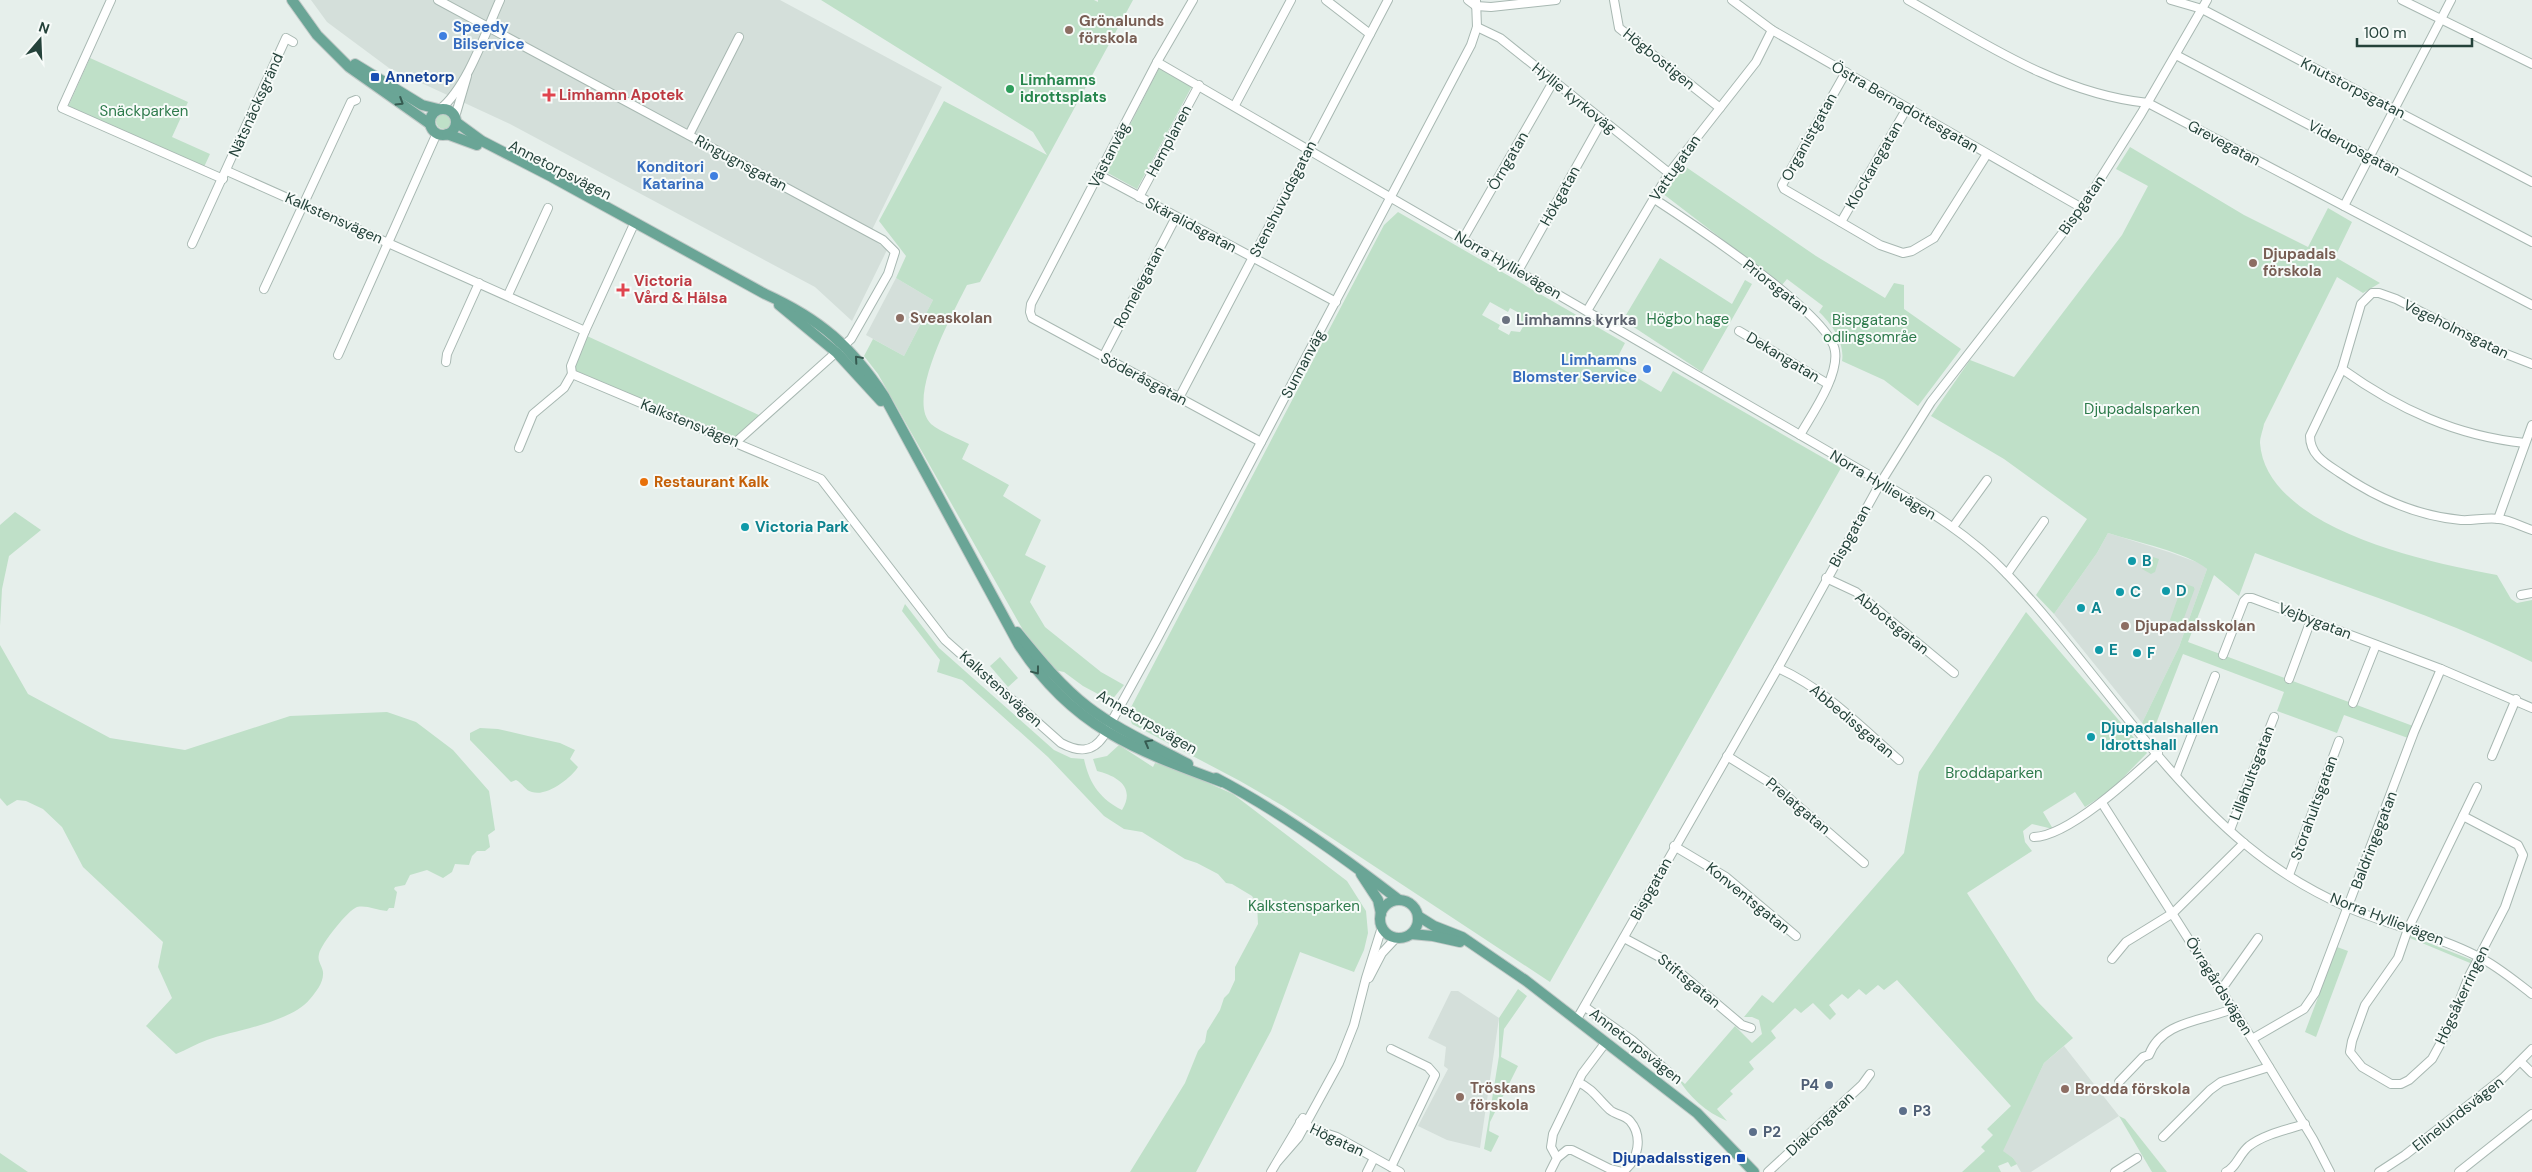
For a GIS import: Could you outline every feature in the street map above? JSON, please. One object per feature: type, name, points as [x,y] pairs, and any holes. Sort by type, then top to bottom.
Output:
[{"type":"main road","name":"Annetorpsvägen","points":[[292,0],[317,35],[349,67],[442,134],[470,142],[659,235]]},
{"type":"main road","name":"Annetorpsvägen","points":[[300,12],[347,58],[422,105],[448,110],[456,120],[482,141],[659,235],[764,294],[799,311],[845,345],[865,368],[902,430],[1037,672],[1058,696],[1082,716],[1106,732],[1154,757],[1222,782]]},
{"type":"main road","points":[[430,124],[431,116],[439,109]]},
{"type":"main road","points":[[442,134],[453,129],[456,120]]},
{"type":"main road","name":"Annetorpsvägen","points":[[764,294],[837,353],[860,377],[902,430]]},
{"type":"main road","name":"Annetorpsvägen","points":[[1003,614],[1042,662],[1089,707],[1112,722],[1276,813],[1354,865],[1399,900]]},
{"type":"main road","name":"Annetorpsvägen","points":[[1354,865],[1378,900],[1381,914]]},
{"type":"main road","points":[[1399,900],[1411,905],[1418,916],[1416,927],[1411,934],[1396,938],[1386,933],[1382,927],[1381,914],[1388,904],[1399,900]]},
{"type":"main road","name":"Annetorpsvägen","points":[[1418,916],[1434,926],[1462,937],[1577,1019],[1698,1113],[1754,1172]]},
{"type":"main road","name":"Annetorpsvägen","points":[[1411,934],[1449,939],[1490,956]]},
{"type":"street","points":[[111,0],[62,108],[223,179]]},
{"type":"street","name":"Ringugnsgatan","points":[[438,0],[883,240],[896,252],[888,274],[860,327],[845,345]]},
{"type":"street","points":[[439,109],[453,96],[467,74],[500,0]]},
{"type":"street","name":"Västanväg","points":[[1030,312],[1031,304],[1157,62],[1193,0]]},
{"type":"street","points":[[1235,106],[1291,0]]},
{"type":"street","points":[[1326,0],[1370,34]]},
{"type":"street","name":"Stenshuvudsgatan","points":[[1179,398],[1388,0]]},
{"type":"street","points":[[1468,0],[1491,7],[1556,0]]},
{"type":"street","name":"Högbostigen","points":[[1614,0],[1620,28],[1720,108]]},
{"type":"street","name":"Östra Bernadottesgatan","points":[[1732,0],[1772,30],[2082,208]]},
{"type":"street","name":"Grevegatan","points":[[1908,0],[2034,70],[2088,91],[2148,103],[2532,305]]},
{"type":"street","name":"Knutstorpsgatan","points":[[2171,0],[2202,9],[2532,182]]},
{"type":"street","name":"Bispgatan","points":[[1577,1019],[1674,846],[1778,668],[1880,482],[1931,402],[2082,208],[2148,103],[2207,0]]},
{"type":"street","points":[[2402,0],[2532,64]]},
{"type":"street","points":[[2344,206],[2451,0]]},
{"type":"street","name":"Sunnanväg","points":[[1112,722],[1471,45],[1477,27],[1476,3]]},
{"type":"street","name":"Hyllie kyrkoväg","points":[[1477,27],[1500,38],[1669,173]]},
{"type":"street","name":"Vattugatan","points":[[1587,311],[1669,173],[1756,62],[1772,30]]},
{"type":"street","points":[[689,135],[739,37]]},
{"type":"street","name":"Nätsnäcksgränd","points":[[192,244],[227,171],[286,38],[293,42]]},
{"type":"street","name":"Viderupsgatan","points":[[2176,55],[2532,242]]},
{"type":"street","name":"Norra Hyllievägen","points":[[1157,62],[1309,148],[1800,435],[1953,528],[2007,574],[2176,775],[2244,843],[2288,875],[2348,908],[2434,938],[2479,957],[2532,994]]},
{"type":"street","name":"Organistgatan","points":[[1846,72],[1782,185],[1841,222],[1891,250],[1903,253],[1912,251],[1934,238],[1987,154]]},
{"type":"street","points":[[456,120],[467,74]]},
{"type":"street","name":"Örngatan","points":[[1463,239],[1553,82]]},
{"type":"street","name":"Hemplanen","points":[[1139,197],[1199,85]]},
{"type":"street","points":[[264,289],[351,102],[356,100]]},
{"type":"street","name":"Klockaregatan","points":[[1841,222],[1907,108]]},
{"type":"street","name":"Hökgatan","points":[[1518,271],[1602,121]]},
{"type":"street","points":[[338,355],[388,243],[442,134]]},
{"type":"street","name":"Kalkstensvägen","points":[[227,171],[585,331]]},
{"type":"street","name":"Skäralidsgatan","points":[[1099,175],[1336,302]]},
{"type":"street","name":"Priorsgatan","points":[[1653,198],[1713,239],[1804,308],[1833,340],[1836,353],[1828,384],[1800,435]]},
{"type":"street","points":[[508,296],[548,208]]},
{"type":"street","name":"Romelegatan","points":[[1102,357],[1176,217]]},
{"type":"street","points":[[520,448],[533,414],[564,388],[572,374],[570,366],[634,224]]},
{"type":"street","points":[[446,362],[447,354],[479,283]]},
{"type":"street","name":"Vegeholmsgatan","points":[[2342,369],[2361,304],[2372,293],[2379,292],[2496,350],[2532,364]]},
{"type":"street","name":"Söderåsgatan","points":[[1030,312],[1032,318],[1261,442]]},
{"type":"street","name":"Dekangatan","points":[[1739,331],[1828,384]]},
{"type":"street","points":[[736,442],[845,345]]},
{"type":"street","points":[[2525,443],[2485,438],[2423,418],[2383,397],[2342,369],[2310,436],[2310,445],[2319,458],[2373,493],[2411,509],[2463,520],[2498,519],[2532,530]]},
{"type":"street","name":"Kalkstensvägen","points":[[572,374],[821,479],[945,640],[1061,743],[1078,750],[1087,750],[1098,744],[1112,722]]},
{"type":"street","points":[[2498,519],[2531,428]]},
{"type":"street","points":[[1953,528],[1987,480]]},
{"type":"street","points":[[2007,574],[2044,521]]},
{"type":"street","name":"Abbotsgatan","points":[[1826,578],[1856,592],[1954,673]]},
{"type":"street","points":[[2521,594],[2532,593]]},
{"type":"street","name":"Vejbygatan","points":[[2223,655],[2247,598],[2441,669],[2516,699],[2532,708]]},
{"type":"street","points":[[2289,679],[2311,620]]},
{"type":"street","points":[[2353,703],[2376,644]]},
{"type":"street","name":"Abbedissgatan","points":[[1778,668],[1808,683],[1828,698],[1899,760]]},
{"type":"street","name":"Baldringegatan","points":[[2252,1039],[2309,1004],[2348,908],[2414,732],[2441,669]]},
{"type":"street","points":[[2176,775],[2215,676]]},
{"type":"street","points":[[2492,756],[2516,699]]},
{"type":"street","name":"Lillahultsgatan","points":[[2230,830],[2274,717]]},
{"type":"street","name":"Storahultsgatan","points":[[2288,875],[2339,741]]},
{"type":"street","points":[[2034,837],[2043,837],[2054,832],[2102,803],[2158,754]]},
{"type":"street","name":"Prelatgatan","points":[[1727,756],[1775,786],[1864,862]]},
{"type":"street","name":"Högsåkerringen","points":[[2463,816],[2518,845],[2523,852],[2505,907],[2479,957],[2449,1028],[2432,1059],[2409,1080],[2401,1084],[2391,1084],[2362,1067],[2350,1052],[2352,1041],[2365,1005],[2398,958],[2408,930],[2463,816],[2477,787]]},
{"type":"street","name":"Övragårdsvägen","points":[[2102,803],[2252,1039],[2304,1124],[2330,1172]]},
{"type":"street","points":[[2112,959],[2126,942],[2173,914],[2244,843]]},
{"type":"street","name":"Konventsgatan","points":[[1674,846],[1710,865],[1796,936]]},
{"type":"street","points":[[1271,1172],[1326,1089],[1354,1025],[1382,927]]},
{"type":"street","points":[[1364,989],[1382,953],[1396,938]]},
{"type":"street","name":"Stiftsgatan","points":[[1624,938],[1665,960],[1742,1025],[1751,1028]]},
{"type":"street","points":[[2221,990],[2258,938]]},
{"type":"street","name":"Annetorpsvägen","points":[[1585,1007],[1632,1040],[1674,1077]]},
{"type":"street","points":[[2119,1082],[2143,1057],[2149,1055],[2152,1046],[2163,1035],[2177,1026],[2232,1009]]},
{"type":"street","points":[[1557,1158],[1551,1147],[1551,1140],[1578,1082],[1606,1042]]},
{"type":"street","points":[[1391,1049],[1428,1067],[1435,1074],[1391,1168]]},
{"type":"street","name":"Elinelundsvägen","points":[[2379,1172],[2427,1139],[2521,1062],[2532,1049]]},
{"type":"street","points":[[2521,1062],[2532,1073]]},
{"type":"street","points":[[2163,1137],[2210,1090],[2221,1082],[2268,1067]]},
{"type":"street","name":"Diakongatan","points":[[1768,1172],[1862,1085],[1870,1074]]},
{"type":"street","points":[[1550,1172],[1557,1158],[1567,1150],[1572,1150],[1619,1172],[1628,1167],[1638,1148],[1639,1140],[1630,1120],[1610,1110],[1594,1091],[1578,1082]]},
{"type":"street","points":[[2459,1172],[2532,1114]]},
{"type":"street","name":"Högatan","points":[[1303,1123],[1337,1137],[1400,1172]]},
{"type":"street","points":[[2226,1172],[2234,1168],[2241,1154],[2262,1138],[2304,1124]]},
{"type":"street","points":[[1367,1172],[1374,1158]]},
{"type":"street","points":[[2115,1172],[2137,1158]]},
{"type":"shaded area","points":[[311,0],[780,0],[942,87],[869,236],[887,250],[852,321],[815,287],[510,124],[389,68],[327,22]]},
{"type":"shaded area","name":"Sveaskolan","points":[[896,278],[933,300],[904,356],[866,335]]},
{"type":"shaded area","name":"Djupadalsskolan","points":[[2108,533],[2202,564],[2207,569],[2179,647],[2142,723],[2054,614],[2097,553]]},
{"type":"shaded area","name":"Tröskans förskola","points":[[1451,991],[1458,991],[1499,1018],[1480,1148],[1447,1140],[1418,1126],[1448,1069],[1444,1066],[1446,1047],[1428,1038]]},
{"type":"shaded area","name":"Brodda förskola","points":[[2064,1046],[2119,1116],[2031,1172],[2021,1172],[2013,1158],[2002,1151],[2044,1063]]},
{"type":"green space","points":[[821,0],[1094,0],[1098,2],[1098,0],[1133,0],[980,282],[967,285],[934,355],[924,395],[925,412],[931,424],[969,444],[962,459],[1009,485],[1003,496],[1041,520],[1025,555],[1046,566],[1030,602],[1045,627],[1101,672],[1124,685],[1111,701],[1083,686],[1064,672],[1054,670],[1023,630],[878,374],[864,356],[873,339],[904,356],[933,300],[896,278],[906,256],[879,221],[944,101],[1047,155],[1033,132]]},
{"type":"green space","name":"Snäckparken","points":[[90,58],[188,102],[172,137],[210,154],[204,167],[68,107]]},
{"type":"green space","points":[[1159,68],[1192,86],[1137,189],[1106,172]]},
{"type":"green space","points":[[444,113],[452,121],[444,129],[436,121]]},
{"type":"green space","name":"Djupadalsparken","points":[[2130,147],[2244,215],[2308,247],[2328,208],[2352,222],[2335,257],[2380,283],[2363,293],[2337,277],[2264,424],[2260,443],[2269,473],[2290,498],[2320,519],[2356,537],[2394,551],[2497,575],[2511,599],[2517,603],[2532,600],[2532,662],[2430,617],[2255,553],[2239,596],[2214,575],[2188,642],[2413,726],[2408,738],[2344,715],[2337,733],[2277,711],[2284,692],[2183,654],[2152,734],[2142,723],[2179,647],[2207,569],[2199,563],[2174,553],[2108,533],[2097,553],[2054,614],[2036,595],[2087,519],[2004,459],[1931,416],[1970,360],[2014,377],[2122,235],[2148,186],[2116,169]]},
{"type":"green space","name":"Bispgatans odlingsområe","points":[[1683,165],[1816,256],[1885,298],[1894,283],[1904,285],[1904,309],[1961,349],[1918,406],[1884,380],[1842,361],[1841,347],[1836,334],[1819,312],[1823,306],[1787,279],[1782,285],[1662,193]]},
{"type":"green space","points":[[1398,212],[1625,343],[1614,364],[1661,392],[1673,371],[1841,468],[1550,982],[1283,806],[1132,724],[1128,713],[1384,225]],"holes":[[[1490,302],[1508,312],[1510,308],[1521,314],[1519,318],[1524,325],[1520,332],[1511,331],[1509,335],[1498,329],[1500,325],[1482,315]]]},
{"type":"green space","name":"Högbo hage","points":[[1660,258],[1732,304],[1745,280],[1752,284],[1702,372],[1623,320]]},
{"type":"green space","points":[[587,336],[761,416],[736,439],[576,372],[574,368]]},
{"type":"green space","points":[[15,512],[41,530],[9,556],[2,589],[0,626],[0,525]]},
{"type":"green space","points":[[2147,555],[2159,559],[2155,572],[2151,574],[2142,569]]},
{"type":"green space","points":[[2183,583],[2195,588],[2181,626],[2170,620]]},
{"type":"green space","name":"Kalkstensparken","points":[[905,604],[939,648],[1054,750],[1071,758],[1084,759],[1092,783],[1107,801],[1114,806],[1122,810],[1126,802],[1126,789],[1117,779],[1097,771],[1093,759],[1107,756],[1119,745],[1153,767],[1155,763],[1172,767],[1233,794],[1347,881],[1366,911],[1368,933],[1364,950],[1354,972],[1300,952],[1271,1031],[1196,1172],[1130,1172],[1185,1083],[1198,1051],[1205,1042],[1207,1031],[1220,1010],[1224,998],[1229,993],[1235,980],[1235,967],[1258,924],[1257,904],[1252,896],[1232,884],[1226,883],[1218,874],[1185,859],[1142,832],[1124,829],[1104,816],[1048,757],[962,680],[937,672],[940,660],[902,611]]},
{"type":"green space","name":"Broddaparken","points":[[2026,612],[2147,753],[2111,790],[2085,807],[2075,792],[2043,812],[2053,829],[2032,824],[2023,831],[2025,842],[2032,851],[1967,893],[2036,1000],[2073,1038],[2044,1063],[2003,1151],[2013,1158],[2017,1164],[2011,1167],[2008,1162],[1998,1166],[2001,1172],[1962,1172],[1985,1151],[1981,1147],[1993,1135],[1987,1129],[2011,1106],[1897,980],[1884,990],[1878,985],[1866,995],[1859,989],[1848,999],[1842,994],[1829,1005],[1836,1014],[1830,1020],[1813,1003],[1801,1013],[1795,1008],[1771,1031],[1776,1038],[1749,1062],[1754,1069],[1730,1091],[1733,1094],[1717,1109],[1727,1121],[1712,1113],[1693,1098],[1678,1078],[1685,1084],[1735,1026],[1752,1043],[1762,1034],[1759,1020],[1752,1017],[1744,1017],[1762,995],[1773,1003],[1904,853],[1919,772]]},
{"type":"green space","points":[[0,645],[28,694],[110,738],[185,750],[290,716],[387,712],[416,722],[453,750],[489,791],[495,830],[488,835],[490,847],[485,851],[477,851],[472,856],[469,865],[455,864],[452,872],[443,878],[427,870],[410,875],[405,885],[395,887],[394,889],[397,892],[394,908],[389,908],[387,911],[364,907],[353,909],[335,928],[321,949],[319,959],[323,972],[322,979],[315,993],[301,1007],[276,1020],[207,1040],[176,1054],[146,1026],[172,998],[158,967],[163,942],[83,867],[62,827],[43,809],[26,801],[17,800],[7,806],[0,798]]},
{"type":"green space","points":[[1000,657],[1018,678],[1008,687],[990,666]]},
{"type":"green space","points":[[480,728],[498,729],[560,743],[575,750],[570,759],[578,767],[558,786],[545,792],[530,791],[516,780],[511,782],[470,740],[470,733]]},
{"type":"green space","points":[[2411,936],[2472,960],[2470,963],[2410,938]]},
{"type":"green space","points":[[2337,947],[2348,951],[2316,1037],[2305,1032]]},
{"type":"green space","points":[[1518,989],[1527,996],[1504,1029],[1501,1057],[1518,1066],[1490,1122],[1489,1131],[1499,1136],[1491,1152],[1484,1149],[1499,1056],[1499,1018]]},
{"type":"green space","points":[[2119,1116],[2125,1119],[2167,1172],[2152,1172]]},
{"type":"green space","points":[[0,1153],[28,1172],[0,1172]]},
{"type":"place","name":"Grönalunds förskola","points":[[1069,30]]},
{"type":"place","name":"Speedy Bilservice","points":[[443,36]]},
{"type":"place","name":"Annetorp","points":[[375,77]]},
{"type":"place","name":"Limhamns idrottsplats","points":[[1010,89]]},
{"type":"place","name":"Limhamn Apotek","points":[[549,95]]},
{"type":"place","name":"Konditori Katarina","points":[[714,176]]},
{"type":"place","name":"Djupadals förskola","points":[[2253,263]]},
{"type":"place","name":"Victoria Vård & Hälsa","points":[[623,290]]},
{"type":"place","name":"Sveaskolan","points":[[900,318]]},
{"type":"place","name":"Limhamns kyrka","points":[[1506,320]]},
{"type":"place","name":"Limhamns Blomster Service","points":[[1647,369]]},
{"type":"place","name":"Restaurant Kalk","points":[[644,482]]},
{"type":"place","name":"Victoria Park","points":[[745,527]]},
{"type":"place","name":"B","points":[[2132,561]]},
{"type":"place","name":"D","points":[[2166,591]]},
{"type":"place","name":"C","points":[[2120,592]]},
{"type":"place","name":"A","points":[[2081,608]]},
{"type":"place","name":"Djupadalsskolan","points":[[2125,626]]},
{"type":"place","name":"E","points":[[2099,650]]},
{"type":"place","name":"F","points":[[2137,653]]},
{"type":"place","name":"Djupadalshallen Idrottshall","points":[[2091,737]]},
{"type":"place","name":"P4","points":[[1829,1085]]},
{"type":"place","name":"Brodda förskola","points":[[2065,1089]]},
{"type":"place","name":"Tröskans förskola","points":[[1460,1097]]},
{"type":"place","name":"P3","points":[[1903,1111]]},
{"type":"place","name":"P2","points":[[1753,1132]]},
{"type":"place","name":"Djupadalsstigen","points":[[1741,1158]]}]
